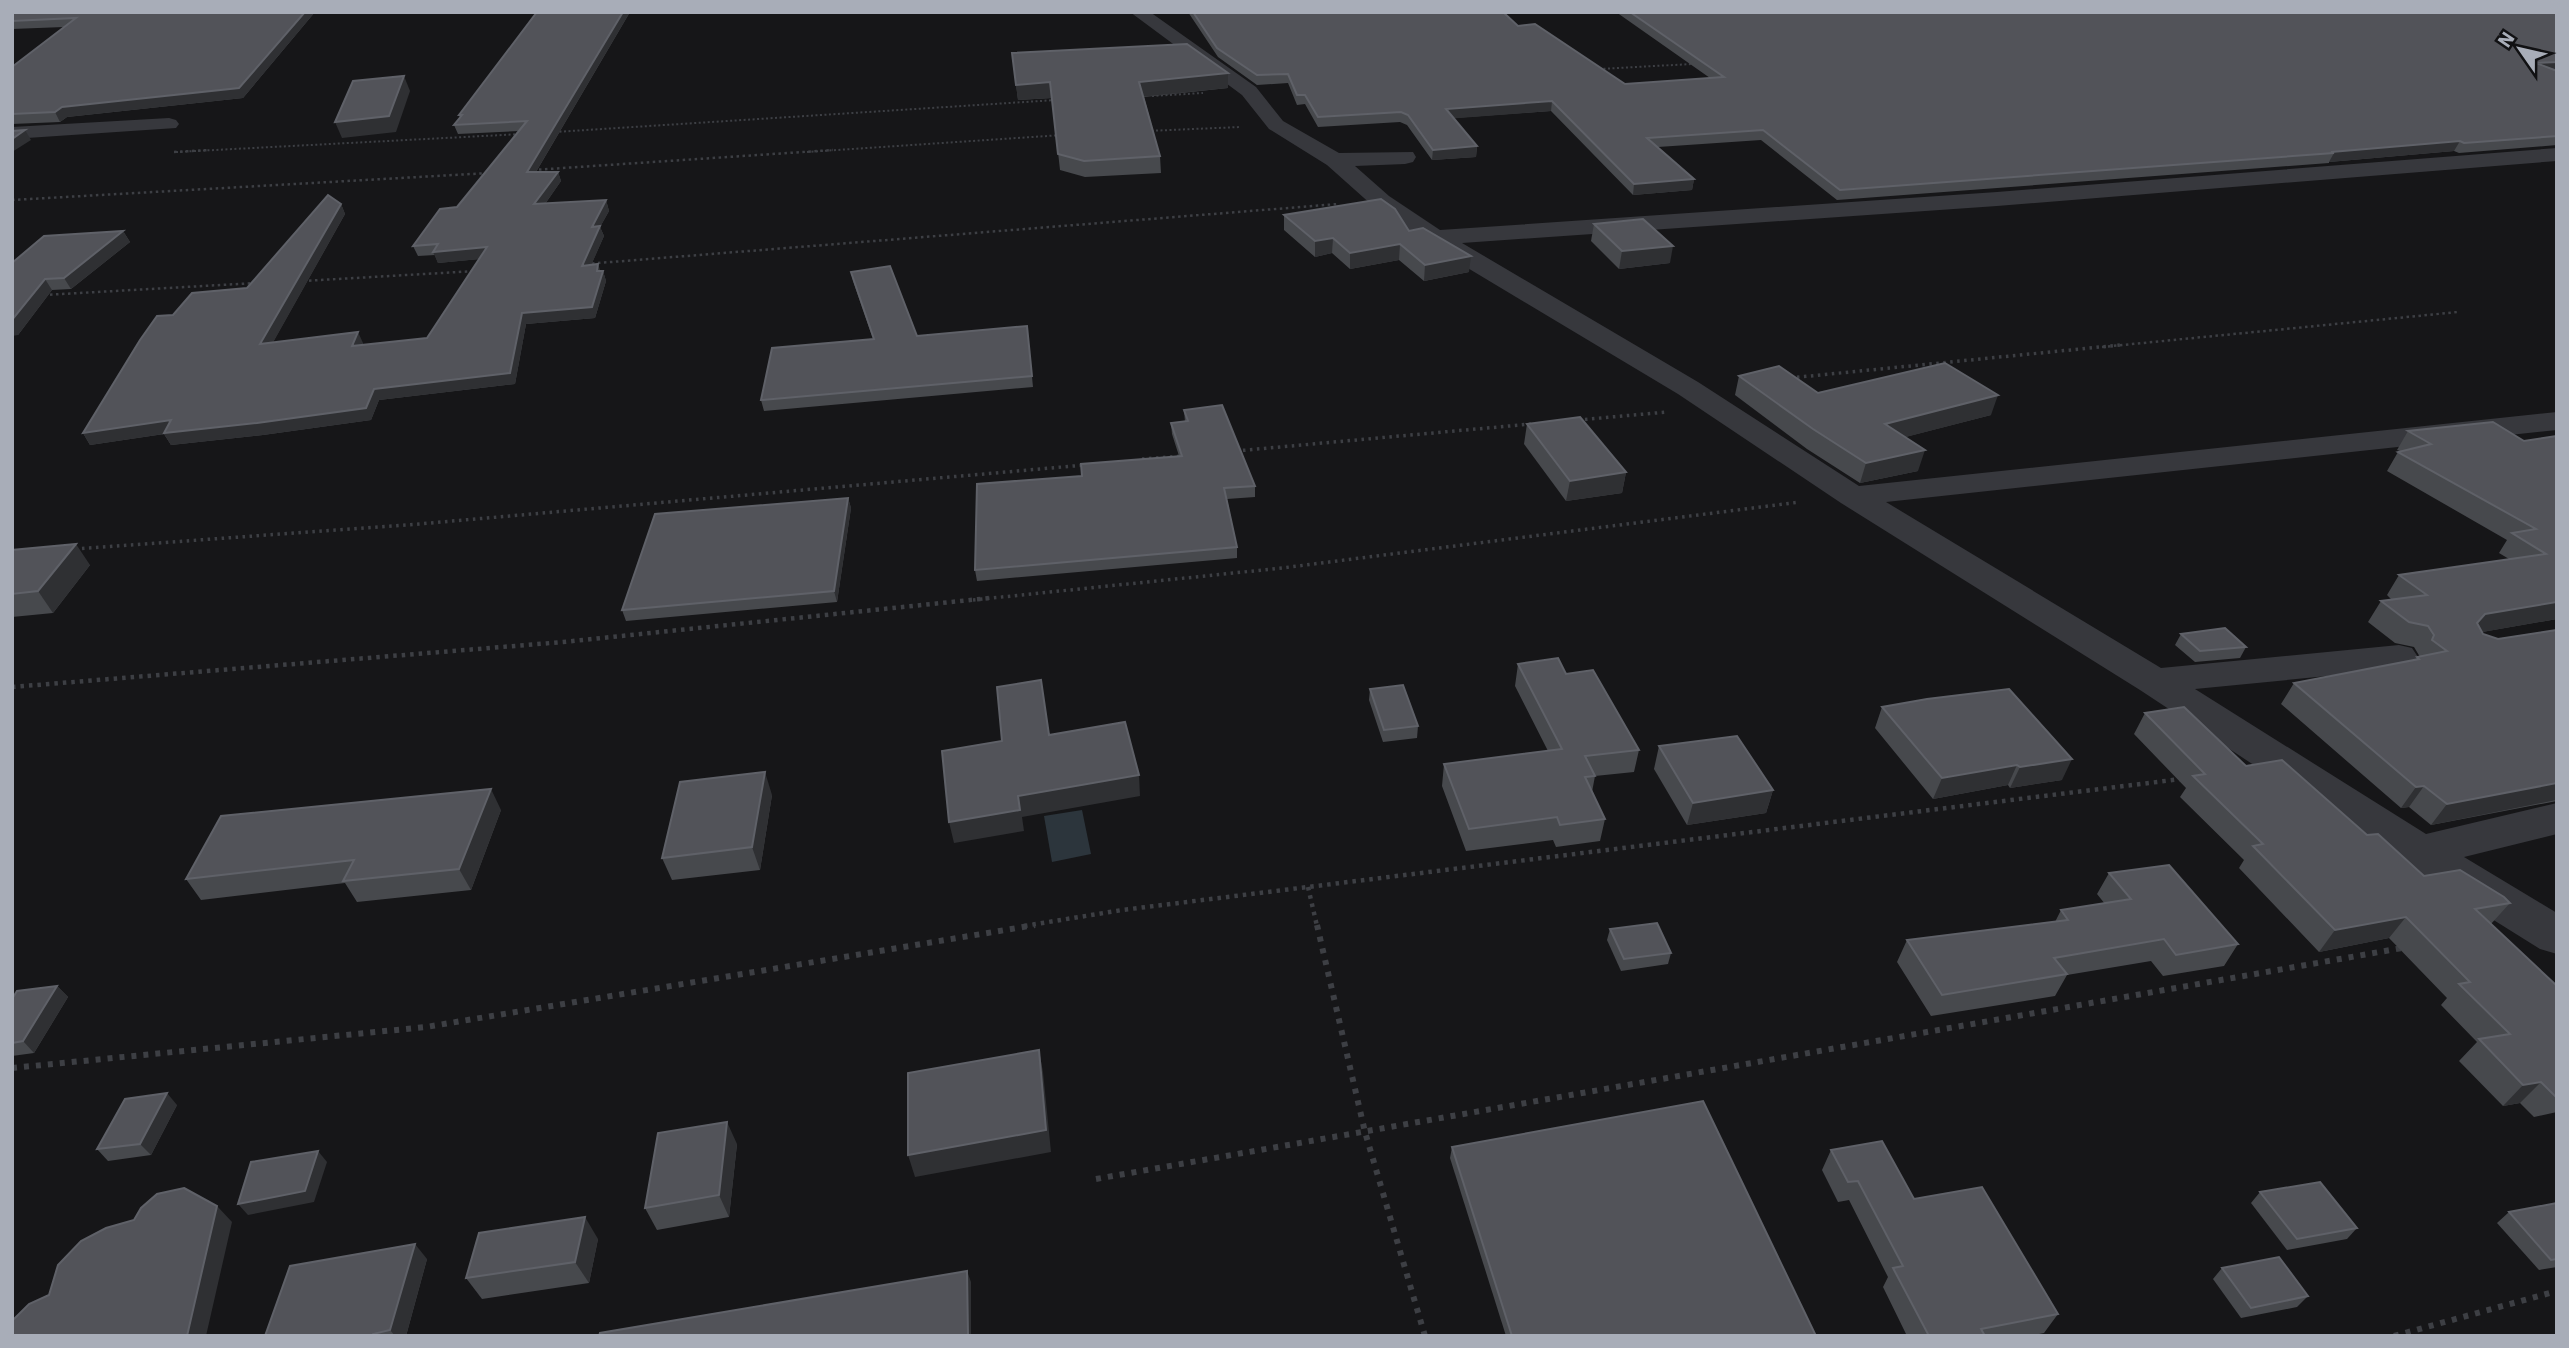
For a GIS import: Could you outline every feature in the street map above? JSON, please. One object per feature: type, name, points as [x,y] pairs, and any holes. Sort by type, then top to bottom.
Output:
[{"type":"street","points":[[1138,12],[1249,91],[1276,125],[1335,160],[1381,201],[1435,238],[1688,388],[1853,496],[2154,681],[2420,852],[2557,936]]},
{"type":"street","points":[[12,133],[169,124]]},
{"type":"street","points":[[1435,238],[2051,195],[2557,154]]},
{"type":"street","points":[[1335,160],[1405,158]]},
{"type":"street","points":[[1853,496],[2557,421]]},
{"type":"street","points":[[2154,681],[2399,657]]},
{"type":"street","points":[[2420,852],[2557,818]]},
{"type":"path","points":[[1138,132],[1276,125]]},
{"type":"path","points":[[530,170],[1069,135]]},
{"type":"path","points":[[12,200],[489,173]]},
{"type":"path","points":[[580,265],[1381,201]]},
{"type":"path","points":[[303,281],[484,271]]},
{"type":"path","points":[[40,296],[262,283]]},
{"type":"path","points":[[1784,378],[2458,312]]},
{"type":"path","points":[[1564,421],[1716,408]]},
{"type":"path","points":[[1233,451],[1537,424]]},
{"type":"path","points":[[1137,460],[1192,455]]},
{"type":"path","points":[[66,550],[419,524],[1095,464]]},
{"type":"path","points":[[12,687],[673,631],[1282,568],[1853,496]]},
{"type":"path","points":[[12,1068],[426,1027],[1122,909],[2189,778]]},
{"type":"path","points":[[1308,887],[1365,1132],[1425,1336]]},
{"type":"path","points":[[1096,1180],[2415,946]]},
{"type":"path","points":[[2394,1336],[2557,1291]]},
{"type":"shaded area","points":[[1082,810],[1091,854],[1052,862],[1044,816]]},
{"type":"building","points":[[12,12],[305,12],[239,88],[62,107],[55,112],[12,114],[12,67],[76,18],[12,21]]},
{"type":"building","points":[[537,12],[623,12],[527,172],[558,172],[534,204],[606,200],[592,227],[600,226],[582,266],[598,264],[597,271],[603,271],[592,307],[522,313],[510,373],[374,389],[366,408],[164,433],[171,420],[83,433],[157,316],[173,315],[192,293],[247,288],[328,195],[341,204],[260,344],[358,332],[352,346],[427,338],[487,247],[433,252],[438,244],[413,246],[440,209],[457,207],[527,121],[454,125]]},
{"type":"building","points":[[1193,12],[1503,12],[1518,26],[1535,24],[1625,84],[1724,77],[1630,12],[2557,12],[2557,62],[2536,63],[2557,71],[2557,136],[2464,143],[2460,141],[1840,190],[1763,130],[1647,138],[1694,179],[1634,184],[1552,101],[1446,109],[1477,146],[1433,150],[1408,115],[1401,112],[1318,117],[1305,95],[1297,95],[1288,74],[1257,75],[1217,48]]},
{"type":"building","points":[[1187,44],[1228,73],[1139,82],[1160,156],[1084,161],[1058,154],[1050,82],[1016,85],[1012,53]]},
{"type":"building","points":[[404,76],[389,116],[335,122],[353,81]]},
{"type":"building","points":[[25,130],[12,139],[12,131]]},
{"type":"building","points":[[1381,199],[1395,209],[1409,231],[1423,228],[1471,256],[1425,265],[1400,244],[1350,253],[1333,238],[1315,241],[1284,215]]},
{"type":"building","points":[[1643,219],[1673,246],[1622,251],[1594,224]]},
{"type":"building","points":[[123,231],[64,278],[45,279],[12,320],[12,263],[44,236]]},
{"type":"building","points":[[890,266],[917,336],[1027,326],[1032,376],[761,400],[772,348],[874,339],[851,272]]},
{"type":"building","points":[[1945,363],[1998,395],[1885,424],[1925,450],[1866,463],[1739,376],[1779,366],[1818,393]]},
{"type":"building","points":[[1222,405],[1255,486],[1224,488],[1237,547],[975,570],[977,484],[1082,476],[1081,464],[1182,456],[1171,423],[1188,421],[1184,410]]},
{"type":"building","points":[[1580,417],[1626,472],[1570,481],[1527,424]]},
{"type":"building","points":[[2493,422],[2524,441],[2557,436],[2557,602],[2485,614],[2477,623],[2483,634],[2498,639],[2557,630],[2557,783],[2447,804],[2424,786],[2416,787],[2294,683],[2447,651],[2432,640],[2434,635],[2428,626],[2409,622],[2381,601],[2427,595],[2399,575],[2546,554],[2512,533],[2536,529],[2398,452],[2431,444],[2408,431]]},
{"type":"building","points":[[848,498],[834,591],[622,610],[655,514]]},
{"type":"building","points":[[76,544],[38,591],[12,594],[12,550]]},
{"type":"building","points":[[2225,628],[2246,647],[2200,651],[2181,634]]},
{"type":"building","points":[[1558,658],[1566,674],[1593,670],[1639,750],[1585,756],[1595,776],[1585,777],[1605,819],[1560,825],[1557,817],[1469,829],[1444,764],[1562,749],[1518,664]]},
{"type":"building","points":[[1041,680],[1049,735],[1125,722],[1139,775],[1018,796],[1020,810],[949,822],[942,751],[1002,741],[997,687]]},
{"type":"building","points":[[1403,685],[1418,726],[1384,730],[1370,689]]},
{"type":"building","points":[[2009,689],[2072,759],[1942,778],[1882,707],[1927,699]]},
{"type":"building","points":[[2184,707],[2246,766],[2282,760],[2367,835],[2378,834],[2424,876],[2460,870],[2510,903],[2475,909],[2557,986],[2557,1095],[2541,1082],[2523,1085],[2479,1039],[2510,1034],[2459,984],[2470,982],[2406,917],[2335,930],[2253,846],[2263,844],[2193,776],[2205,774],[2145,713]]},
{"type":"building","points":[[1737,736],[1773,790],[1693,803],[1659,746]]},
{"type":"building","points":[[765,772],[752,847],[662,858],[680,782]]},
{"type":"building","points":[[491,789],[459,869],[343,881],[354,860],[186,879],[221,816]]},
{"type":"building","points":[[2169,865],[2238,944],[2176,955],[2164,939],[2054,958],[2067,974],[1942,995],[1907,940],[2068,920],[2061,910],[2131,899],[2109,873]]},
{"type":"building","points":[[1657,923],[1671,953],[1624,959],[1610,929]]},
{"type":"building","points":[[57,986],[23,1041],[12,1043],[12,999],[17,991]]},
{"type":"building","points":[[1039,1050],[1046,1130],[908,1155],[908,1073]]},
{"type":"building","points":[[167,1093],[140,1144],[97,1149],[125,1099]]},
{"type":"building","points":[[1703,1101],[1816,1336],[1512,1336],[1452,1147]]},
{"type":"building","points":[[727,1122],[719,1195],[645,1208],[658,1133]]},
{"type":"building","points":[[1882,1141],[1914,1199],[1982,1187],[2058,1314],[1981,1329],[1985,1336],[1929,1336],[1893,1268],[1903,1266],[1858,1181],[1848,1182],[1831,1150]]},
{"type":"building","points":[[318,1151],[305,1191],[238,1204],[251,1162]]},
{"type":"building","points":[[2320,1182],[2357,1228],[2297,1239],[2260,1192]]},
{"type":"building","points":[[184,1188],[217,1206],[187,1336],[12,1336],[13,1320],[29,1304],[49,1295],[58,1265],[81,1241],[106,1228],[134,1220],[141,1208],[157,1194]]},
{"type":"building","points":[[2557,1203],[2557,1259],[2551,1260],[2509,1212]]},
{"type":"building","points":[[585,1217],[575,1262],[466,1278],[479,1233]]},
{"type":"building","points":[[415,1244],[390,1330],[372,1336],[265,1336],[290,1266]]},
{"type":"building","points":[[2279,1257],[2308,1296],[2251,1308],[2222,1268]]},
{"type":"building","points":[[967,1271],[968,1336],[599,1336],[600,1333]]}]
